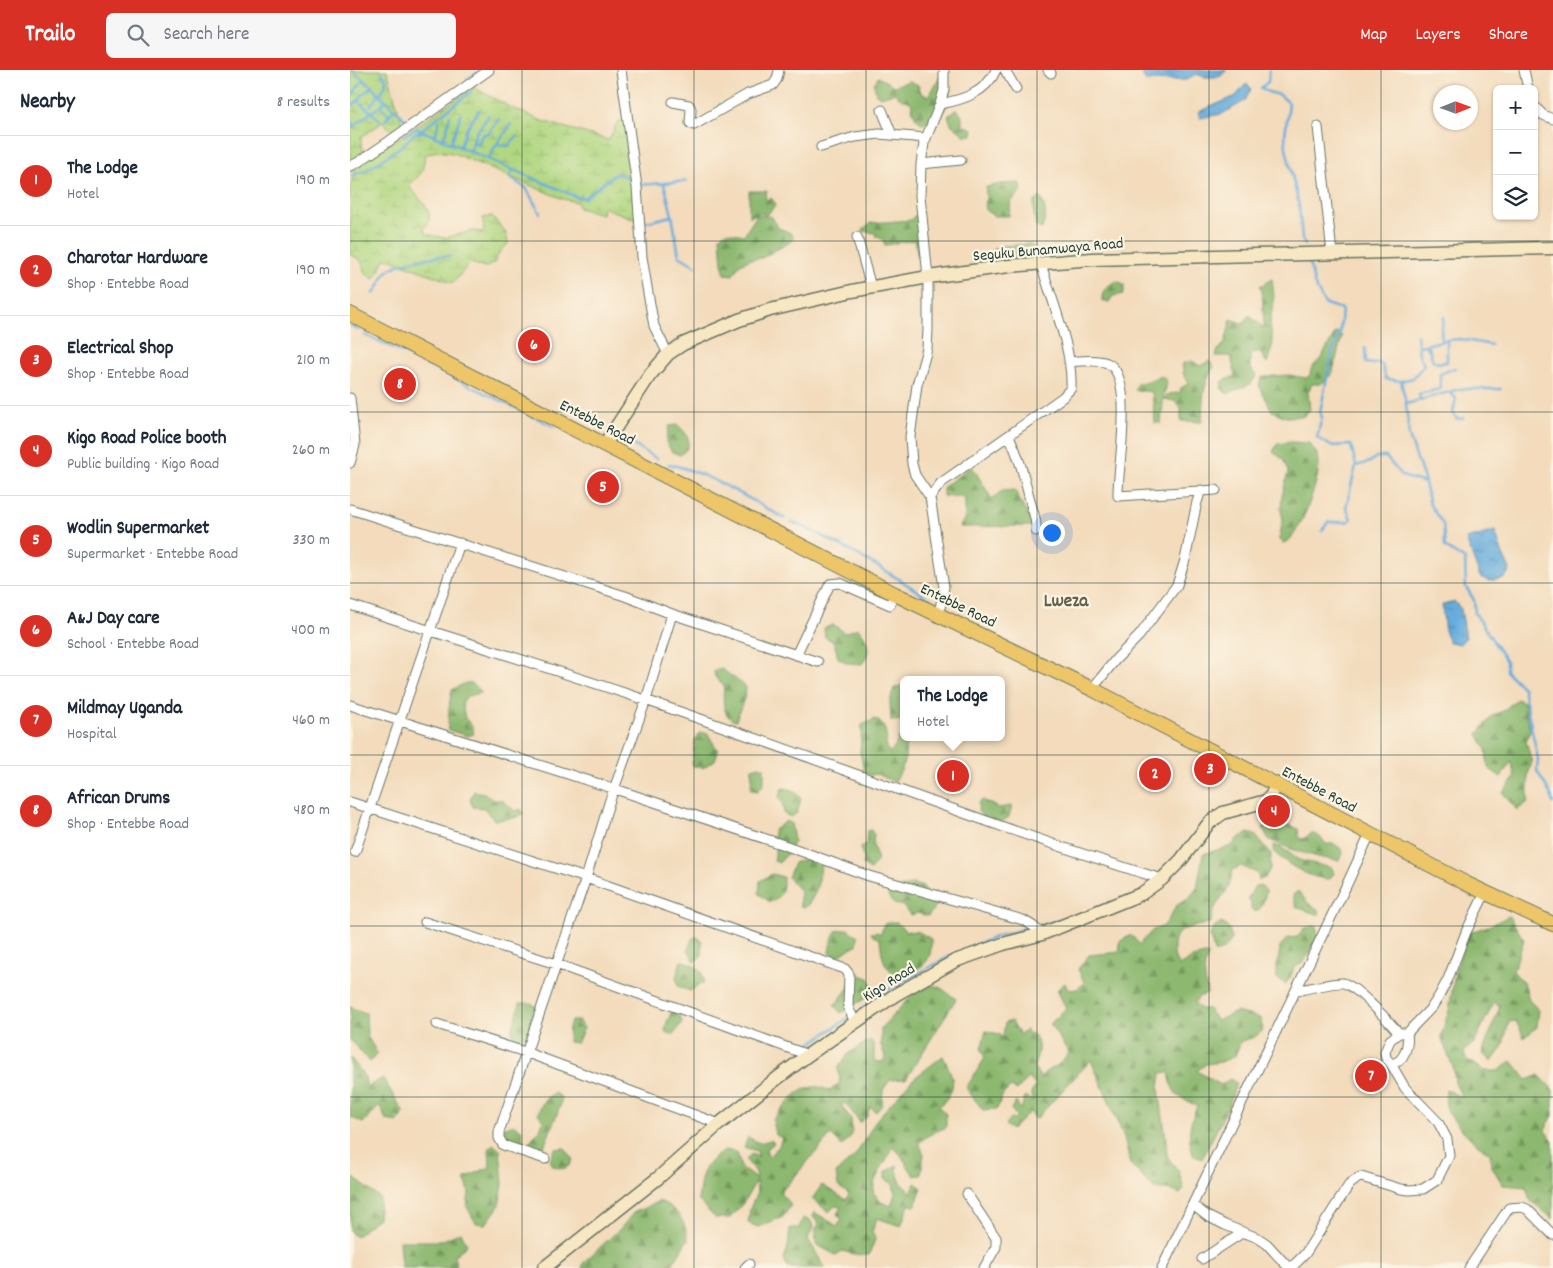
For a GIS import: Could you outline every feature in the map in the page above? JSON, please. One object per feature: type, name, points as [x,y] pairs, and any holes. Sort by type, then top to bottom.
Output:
[{"type":"main road","name":"Seguku Bunamwaya Road","points":[[605,444],[650,375],[668,354],[683,344],[770,310],[871,287],[1010,266],[1092,259],[1553,248]]},
{"type":"main road","name":"Entebbe Road","points":[[350,314],[895,594],[1092,689],[1485,893],[1553,924]]},
{"type":"main road","name":"Kigo Road","points":[[544,1268],[658,1178],[719,1124],[808,1055],[906,988],[955,961],[1003,944],[1042,934],[1132,898],[1162,880],[1182,860],[1210,823],[1228,811],[1266,801],[1277,784]]},
{"type":"street","points":[[350,166],[357,164],[489,70]]},
{"type":"street","points":[[621,70],[646,285],[654,326],[668,354]]},
{"type":"street","points":[[673,102],[689,105],[691,109],[690,123],[694,125],[748,94],[773,85],[779,70]]},
{"type":"street","points":[[939,614],[944,586],[930,497],[915,475],[912,464],[910,437],[916,385],[927,346],[928,277],[920,196],[921,164],[926,138],[944,90],[944,70]]},
{"type":"street","points":[[940,104],[959,101],[974,94],[992,78],[996,70]]},
{"type":"street","points":[[1005,70],[1016,89]]},
{"type":"street","points":[[1524,70],[1527,85]]},
{"type":"street","points":[[882,110],[892,135]]},
{"type":"street","points":[[1538,110],[1553,120]]},
{"type":"street","points":[[1318,127],[1327,194],[1332,253]]},
{"type":"street","points":[[821,147],[855,137],[879,134],[926,138]]},
{"type":"street","points":[[921,164],[961,160]]},
{"type":"street","points":[[857,237],[871,287]]},
{"type":"street","points":[[930,497],[942,483],[1069,392],[1071,388],[1072,381],[1069,362],[1040,264]]},
{"type":"street","points":[[1069,362],[1086,360],[1108,363],[1119,376],[1123,400],[1117,482],[1118,496],[1216,490]]},
{"type":"street","points":[[350,398],[355,445],[350,463]]},
{"type":"street","points":[[1009,436],[1018,454],[1029,491],[1035,513],[1036,531]]},
{"type":"street","points":[[1092,689],[1116,659],[1139,636],[1177,585],[1185,560],[1201,490]]},
{"type":"street","points":[[350,508],[625,596],[672,614],[818,662]]},
{"type":"street","points":[[355,852],[460,543]]},
{"type":"street","points":[[796,655],[830,584],[840,583],[890,605],[895,594]]},
{"type":"street","points":[[350,605],[646,700],[958,811],[1162,880]]},
{"type":"street","points":[[545,1159],[503,1145],[499,1138],[499,1132],[646,700],[672,614]]},
{"type":"street","points":[[350,705],[615,789],[869,876],[1023,920],[1042,934]]},
{"type":"street","points":[[350,802],[586,878],[845,969],[849,974],[848,1007],[855,1022]]},
{"type":"street","points":[[1162,1268],[1370,834]]},
{"type":"street","points":[[1193,1205],[1207,1216],[1242,1233],[1258,1238],[1267,1244],[1290,1268],[1305,1254],[1354,1180],[1362,1177],[1401,1189],[1423,1189],[1437,1180],[1449,1156],[1448,1139],[1438,1122],[1405,1088],[1386,1058],[1385,1052],[1390,1040],[1403,1033],[1432,1007],[1439,996],[1485,893]]},
{"type":"street","points":[[425,922],[556,964],[808,1055]]},
{"type":"street","points":[[1296,991],[1339,983],[1348,984],[1403,1033],[1407,1050],[1402,1059],[1395,1064],[1391,1064]]},
{"type":"street","points":[[437,1024],[525,1052],[719,1124]]},
{"type":"street","points":[[967,1194],[996,1238],[996,1247],[984,1268]]},
{"type":"street","points":[[1469,1268],[1509,1208],[1522,1207],[1527,1209],[1553,1235]]},
{"type":"street","points":[[1202,1259],[1242,1233]]},
{"type":"green space","points":[[350,70],[387,70],[403,126],[395,134],[383,122],[361,137],[361,144],[365,155],[350,163]]},
{"type":"green space","points":[[941,75],[947,92],[946,107],[941,118],[923,124],[913,112],[911,102],[901,99],[894,93],[881,97],[876,94],[874,84],[878,77],[894,86],[910,81],[918,85],[922,94],[929,96]]},
{"type":"green space","points":[[473,87],[512,108],[542,121],[609,140],[618,121],[626,120],[637,220],[603,207],[602,214],[579,208],[577,202],[563,199],[453,153],[436,151],[425,155],[422,172],[409,186],[428,211],[430,217],[424,228],[426,234],[445,238],[472,231],[484,232],[483,218],[492,216],[506,233],[508,244],[500,251],[494,263],[486,267],[470,263],[453,283],[386,258],[374,279],[366,274],[363,264],[359,259],[350,255],[350,186],[355,170],[350,172],[350,169]]},
{"type":"green space","points":[[957,109],[962,116],[962,125],[973,129],[972,135],[964,135],[951,124],[948,116]]},
{"type":"green space","points":[[1020,183],[1022,190],[1011,202],[1009,216],[994,216],[985,210],[986,187]]},
{"type":"green space","points":[[749,191],[767,191],[765,198],[768,200],[771,198],[776,204],[767,215],[760,213],[749,217]]},
{"type":"green space","points":[[1040,197],[1045,213],[1042,229],[1036,227],[1034,216],[1034,202]]},
{"type":"green space","points":[[757,215],[772,217],[778,228],[789,232],[794,238],[762,258],[751,259],[740,264],[733,275],[725,274],[722,264],[720,236],[727,232],[744,235]]},
{"type":"green space","points":[[914,216],[919,216],[918,220],[921,228],[920,256],[918,258],[915,240],[885,245],[883,240],[876,236],[875,233],[863,231],[871,223],[912,220]]},
{"type":"green space","points":[[1029,244],[1036,248],[1035,258],[992,263],[990,258],[993,249],[1002,246]]},
{"type":"green space","points":[[1272,279],[1274,296],[1270,324],[1273,344],[1267,363],[1259,351],[1250,355],[1250,367],[1256,376],[1251,384],[1227,394],[1221,388],[1223,381],[1235,376],[1231,356],[1216,356],[1218,350],[1225,343],[1231,319],[1244,324],[1249,315],[1264,328],[1260,286]]},
{"type":"green space","points":[[1117,281],[1124,284],[1124,294],[1113,296],[1109,302],[1102,301],[1106,288]]},
{"type":"green space","points":[[1336,332],[1342,336],[1332,375],[1321,384],[1312,384],[1308,392],[1310,410],[1304,416],[1286,417],[1272,411],[1259,385],[1262,377],[1289,375],[1306,378],[1310,375],[1311,369],[1321,358]]},
{"type":"green space","points":[[1192,361],[1200,366],[1209,361],[1214,367],[1205,387],[1202,422],[1181,421],[1181,407],[1174,401],[1164,399],[1168,394],[1180,393],[1181,388],[1189,383],[1184,376],[1182,364]]},
{"type":"green space","points":[[1162,376],[1167,381],[1161,423],[1155,423],[1152,392],[1135,390],[1137,383]]},
{"type":"green space","points":[[678,425],[685,432],[688,440],[687,448],[680,455],[672,452],[666,442],[669,426]]},
{"type":"green space","points":[[1291,442],[1309,443],[1318,456],[1319,468],[1314,489],[1300,524],[1290,539],[1283,543],[1279,539],[1283,520],[1281,510],[1282,496],[1288,472],[1283,459],[1273,452],[1277,444]]},
{"type":"green space","points":[[972,466],[992,499],[1002,491],[1015,490],[1025,511],[1032,514],[1033,521],[1031,526],[960,527],[965,517],[965,498],[943,496],[943,487]]},
{"type":"green space","points":[[833,625],[844,633],[858,628],[864,636],[868,650],[862,664],[847,663],[838,658],[834,642],[825,637],[824,628]]},
{"type":"green space","points":[[722,669],[746,687],[736,721],[731,719],[725,711],[723,701],[724,685],[715,677],[714,671]]},
{"type":"green space","points":[[465,683],[472,683],[481,693],[467,696],[462,703],[465,718],[472,726],[474,734],[467,736],[448,730],[452,690]]},
{"type":"green space","points":[[900,686],[900,720],[891,721],[890,701],[894,688]]},
{"type":"green space","points":[[1517,699],[1524,702],[1530,730],[1526,742],[1532,762],[1528,775],[1528,802],[1517,810],[1503,793],[1515,777],[1511,762],[1501,777],[1488,768],[1486,749],[1478,734],[1493,715],[1503,711]]},
{"type":"green space","points":[[875,719],[879,721],[884,727],[886,748],[890,752],[895,747],[898,738],[900,738],[900,741],[907,741],[903,766],[894,782],[877,774],[870,775],[864,772],[860,752],[862,725]]},
{"type":"green space","points":[[700,732],[708,734],[718,751],[715,760],[703,768],[693,766],[692,763],[695,740]]},
{"type":"green space","points":[[759,766],[764,768],[764,784],[758,791],[751,790],[752,768]]},
{"type":"green space","points":[[782,788],[793,790],[801,799],[797,813],[791,817],[784,814],[783,804],[779,797]]},
{"type":"green space","points":[[474,791],[484,793],[494,800],[502,800],[515,811],[521,809],[523,814],[514,818],[494,820],[484,808],[473,807],[470,800]]},
{"type":"green space","points":[[983,800],[998,808],[1012,806],[1009,817],[1001,822],[982,816],[978,811],[979,802]]},
{"type":"green space","points":[[1277,819],[1298,829],[1299,838],[1303,839],[1312,833],[1319,836],[1326,844],[1334,844],[1342,849],[1343,854],[1339,860],[1333,860],[1314,856],[1269,839],[1263,829],[1267,820]]},
{"type":"green space","points":[[786,821],[791,823],[794,841],[788,853],[779,863],[774,861],[774,830]]},
{"type":"green space","points":[[871,830],[874,835],[873,845],[878,860],[870,870],[863,865],[864,859],[860,848],[866,844],[867,831]]},
{"type":"green space","points":[[1248,833],[1255,835],[1271,854],[1270,869],[1265,878],[1259,880],[1257,873],[1241,866],[1233,870],[1228,888],[1215,908],[1211,922],[1181,931],[1175,940],[1175,956],[1179,966],[1192,958],[1209,954],[1205,969],[1207,994],[1198,997],[1195,1003],[1201,1009],[1209,1009],[1217,1021],[1236,1012],[1260,1018],[1263,1030],[1255,1037],[1241,1041],[1235,1056],[1221,1062],[1206,1064],[1197,1071],[1221,1085],[1230,1079],[1236,1083],[1229,1105],[1202,1159],[1193,1155],[1190,1141],[1191,1125],[1197,1106],[1176,1094],[1169,1072],[1161,1073],[1159,1089],[1167,1156],[1179,1172],[1184,1189],[1180,1194],[1168,1189],[1154,1189],[1130,1164],[1124,1137],[1091,1060],[1036,1119],[1030,1112],[1012,1130],[1005,1125],[1011,1118],[1017,1117],[1011,1109],[1016,1102],[1021,1110],[1025,1096],[1033,1101],[1031,1093],[1036,1086],[1029,1078],[1016,1090],[1011,1087],[1003,1094],[997,1109],[983,1110],[966,1088],[985,1058],[981,1049],[986,1031],[999,1034],[1007,1042],[1003,1036],[1005,1023],[1012,1021],[1020,1035],[1026,1030],[1029,1034],[1032,1033],[1038,1045],[1034,1067],[1041,1078],[1045,1072],[1058,1065],[1069,1053],[1050,1024],[1066,1008],[1057,990],[1065,983],[1068,990],[1077,989],[1084,982],[1078,969],[1089,955],[1120,952],[1119,942],[1131,935],[1139,944],[1153,930],[1164,926],[1177,905],[1188,899],[1197,888],[1203,854],[1232,846],[1237,839]]},
{"type":"green space","points":[[1274,845],[1282,848],[1299,860],[1332,868],[1334,874],[1329,879],[1306,874],[1278,856],[1273,851]]},
{"type":"green space","points":[[811,859],[821,864],[812,900],[804,908],[800,906],[800,891],[788,877],[794,863]]},
{"type":"green space","points":[[772,874],[783,877],[783,886],[780,895],[770,902],[759,894],[760,881]]},
{"type":"green space","points":[[913,884],[924,887],[930,899],[935,891],[943,901],[928,916],[918,913],[910,915],[903,906],[894,904],[888,896],[890,890]]},
{"type":"green space","points":[[1261,885],[1266,894],[1262,906],[1256,912],[1251,909],[1251,903],[1248,898],[1255,886]]},
{"type":"green space","points":[[1298,891],[1309,904],[1318,909],[1319,915],[1296,907],[1293,895]]},
{"type":"green space","points":[[1509,916],[1524,940],[1513,971],[1525,985],[1529,1000],[1539,1010],[1537,1027],[1524,1038],[1516,1021],[1509,1022],[1502,1048],[1492,1061],[1482,1054],[1500,1006],[1494,1002],[1474,1043],[1464,1051],[1466,1059],[1485,1071],[1498,1071],[1512,1061],[1527,1080],[1539,1075],[1553,1090],[1553,1116],[1545,1129],[1553,1141],[1553,1219],[1530,1200],[1526,1187],[1503,1185],[1491,1165],[1490,1153],[1471,1139],[1458,1125],[1448,1112],[1446,1104],[1446,1089],[1462,1098],[1455,1083],[1453,1067],[1441,1037],[1449,1010],[1455,972],[1468,933]]},
{"type":"green space","points":[[896,922],[906,931],[919,932],[931,939],[930,955],[924,964],[899,977],[886,965],[882,956],[880,939],[871,933],[877,932],[881,934],[884,924]]},
{"type":"green space","points":[[1222,923],[1229,928],[1232,939],[1223,950],[1214,952],[1210,935],[1214,927]]},
{"type":"green space","points":[[1316,926],[1318,935],[1310,953],[1303,962],[1294,968],[1285,984],[1276,977],[1280,946],[1288,938],[1298,937],[1304,928]]},
{"type":"green space","points":[[847,929],[858,936],[857,945],[832,958],[829,952],[831,941],[836,931]]},
{"type":"green space","points":[[697,936],[702,941],[702,955],[695,962],[688,950],[692,939]]},
{"type":"green space","points":[[681,961],[697,967],[703,977],[704,982],[690,991],[678,986],[676,977]]},
{"type":"green space","points":[[860,975],[869,978],[873,988],[871,995],[841,1013],[834,1005]]},
{"type":"green space","points":[[933,985],[941,988],[956,999],[906,1079],[890,1080],[883,1090],[882,1105],[876,1112],[870,1107],[867,1117],[860,1122],[845,1103],[841,1105],[851,1119],[852,1135],[842,1146],[831,1135],[780,1193],[791,1205],[783,1217],[758,1227],[748,1223],[750,1209],[757,1192],[756,1181],[744,1202],[730,1218],[715,1218],[698,1200],[702,1176],[707,1165],[725,1150],[737,1152],[741,1168],[756,1179],[756,1172],[746,1160],[751,1154],[759,1157],[757,1151],[744,1147],[748,1137],[759,1143],[771,1140],[774,1143],[766,1150],[769,1156],[779,1146],[782,1138],[776,1135],[773,1120],[787,1103],[798,1093],[812,1087],[820,1087],[830,1091],[840,1082],[838,1068],[849,1053],[870,1040],[874,1045],[874,1061],[881,1062],[886,1059],[881,1045],[881,1028],[914,993]]},
{"type":"green space","points":[[520,1003],[531,1003],[539,1008],[533,1023],[521,1042],[514,1039],[512,1031]]},
{"type":"green space","points":[[350,1007],[366,1013],[367,1036],[377,1053],[370,1062],[350,1040]]},
{"type":"green space","points":[[672,1011],[679,1013],[682,1022],[675,1033],[670,1035],[665,1031]]},
{"type":"green space","points":[[571,1021],[580,1021],[584,1028],[577,1043],[568,1042]]},
{"type":"green space","points":[[943,1056],[953,1083],[950,1094],[939,1107],[946,1114],[946,1127],[927,1136],[919,1143],[924,1154],[921,1175],[914,1176],[901,1155],[893,1147],[875,1180],[873,1192],[881,1202],[891,1206],[895,1193],[893,1184],[885,1179],[885,1172],[897,1165],[900,1180],[911,1193],[915,1183],[922,1188],[915,1206],[909,1205],[901,1226],[877,1218],[872,1232],[876,1237],[869,1255],[858,1255],[842,1251],[836,1255],[817,1245],[814,1232],[819,1224],[813,1217],[814,1212],[837,1226],[842,1220],[837,1214],[841,1207],[835,1206],[829,1212],[812,1199],[822,1185],[846,1200],[849,1194],[838,1186],[836,1173],[855,1156],[877,1119],[913,1079]]},
{"type":"green space","points":[[350,1057],[365,1077],[367,1087],[383,1078],[404,1113],[397,1122],[386,1120],[380,1106],[363,1123],[350,1117]]},
{"type":"green space","points":[[554,1093],[561,1097],[561,1104],[542,1152],[532,1150],[528,1143],[540,1130],[543,1121],[538,1113],[544,1100]]},
{"type":"green space","points":[[515,1125],[522,1131],[523,1142],[519,1145],[514,1145],[503,1138],[504,1127]]},
{"type":"green space","points":[[493,1144],[500,1150],[503,1184],[499,1206],[486,1224],[476,1223],[467,1207],[469,1193],[465,1178],[490,1167],[489,1149]]},
{"type":"green space","points":[[565,1148],[573,1159],[570,1165],[563,1169],[553,1166],[550,1160],[555,1149]]},
{"type":"green space","points":[[354,1178],[380,1198],[378,1218],[355,1237],[350,1231],[350,1182]]},
{"type":"green space","points":[[659,1201],[671,1207],[679,1216],[685,1226],[688,1239],[670,1268],[582,1268],[584,1262],[621,1228],[633,1213]]},
{"type":"green space","points":[[803,1218],[811,1221],[813,1227],[808,1239],[825,1268],[788,1268],[784,1259],[788,1247],[790,1228],[799,1228]]},
{"type":"green space","points":[[461,1232],[467,1245],[454,1256],[457,1268],[401,1268],[399,1241],[441,1241]]},
{"type":"water","points":[[1141,70],[1227,70],[1220,77],[1204,77],[1196,74],[1186,80],[1145,81]]},
{"type":"water","points":[[1248,84],[1251,89],[1245,101],[1222,114],[1200,118],[1198,112],[1236,96]]},
{"type":"water","points":[[1495,531],[1510,569],[1505,578],[1489,581],[1480,577],[1466,539]]},
{"type":"water","points":[[1455,602],[1461,609],[1466,638],[1460,644],[1449,642],[1445,634],[1442,605]]},
{"type":"waterway","points":[[352,70],[408,122],[406,124]]},
{"type":"waterway","points":[[467,79],[481,70]]},
{"type":"waterway","points":[[1269,70],[1268,82],[1261,88],[1280,95],[1289,103],[1285,135],[1286,148],[1299,206],[1302,239],[1305,245]]},
{"type":"waterway","points":[[370,106],[385,87],[386,79],[382,73]]},
{"type":"waterway","points":[[350,98],[363,80]]},
{"type":"waterway","points":[[358,101],[372,87]]},
{"type":"waterway","points":[[421,130],[471,92]]},
{"type":"waterway","points":[[385,100],[381,106],[389,115]]},
{"type":"waterway","points":[[350,102],[353,105],[358,101],[371,112],[353,127],[350,120]]},
{"type":"waterway","points":[[380,120],[371,112],[381,106]]},
{"type":"waterway","points":[[385,121],[394,109]]},
{"type":"waterway","points":[[460,146],[467,128],[479,110]]},
{"type":"waterway","points":[[451,143],[461,114]]},
{"type":"waterway","points":[[443,140],[450,115]]},
{"type":"waterway","points":[[470,151],[476,133],[489,115]]},
{"type":"waterway","points":[[473,142],[478,144],[482,135],[489,133],[499,119]]},
{"type":"waterway","points":[[435,137],[439,121]]},
{"type":"waterway","points":[[489,158],[511,124]]},
{"type":"waterway","points":[[404,136],[414,129],[419,129]]},
{"type":"waterway","points":[[418,129],[577,197],[584,198],[614,175],[620,174],[629,178],[630,184],[634,185]]},
{"type":"waterway","points":[[350,176],[365,170],[384,158],[415,133],[424,132]]},
{"type":"waterway","points":[[498,145],[508,146],[517,136]]},
{"type":"waterway","points":[[512,169],[510,178],[526,188],[540,213]]},
{"type":"waterway","points":[[640,185],[687,181]]},
{"type":"waterway","points":[[664,183],[679,256],[696,266]]},
{"type":"waterway","points":[[646,222],[672,216]]},
{"type":"waterway","points":[[373,294],[382,278],[393,267],[418,260],[450,256]]},
{"type":"waterway","points":[[1309,262],[1315,286],[1325,304],[1342,309],[1340,332],[1332,354],[1320,412],[1322,417],[1317,438],[1331,446],[1351,445],[1356,466],[1370,462],[1376,457],[1386,457],[1402,476],[1425,483],[1430,505],[1443,524],[1445,547],[1465,560],[1466,587],[1474,600],[1475,613],[1506,661],[1506,671],[1523,688],[1538,759],[1537,771],[1551,795],[1553,803]]},
{"type":"waterway","points":[[1442,341],[1441,331],[1444,317]]},
{"type":"waterway","points":[[350,326],[359,330]]},
{"type":"waterway","points":[[365,335],[412,356]]},
{"type":"waterway","points":[[1406,404],[1401,381],[1413,378],[1424,365],[1419,354],[1417,335]]},
{"type":"waterway","points":[[1425,345],[1460,339],[1491,345]]},
{"type":"waterway","points":[[1418,346],[1425,345],[1429,349],[1433,361],[1439,363],[1447,362],[1447,340]]},
{"type":"waterway","points":[[1365,348],[1366,363],[1382,365],[1386,379],[1401,381]]},
{"type":"waterway","points":[[421,362],[555,427]]},
{"type":"waterway","points":[[1420,399],[1419,394],[1440,389],[1440,374],[1455,368]]},
{"type":"waterway","points":[[1425,482],[1409,436],[1406,404],[1460,389],[1501,389]]},
{"type":"waterway","points":[[1449,392],[1456,398],[1453,413],[1457,419],[1463,418]]},
{"type":"waterway","points":[[628,440],[657,459]]},
{"type":"waterway","points":[[669,464],[699,473],[742,494],[784,518]]},
{"type":"waterway","points":[[1322,531],[1328,522],[1348,522],[1351,519],[1346,507],[1356,466]]},
{"type":"waterway","points":[[792,522],[866,560],[937,604]]},
{"type":"waterway","points":[[1040,926],[1063,919]]},
{"type":"waterway","points":[[969,948],[998,936],[1027,928]]},
{"type":"waterway","points":[[855,1014],[889,989],[956,953]]},
{"type":"waterway","points":[[808,1045],[850,1017]]},
{"type":"place","name":"A&J Day care","points":[[534,345]]},
{"type":"place","name":"African Drums","points":[[400,384]]},
{"type":"place","name":"Wodlin Supermarket","points":[[603,487]]},
{"type":"place","name":"Electrical Shop","points":[[1210,769]]},
{"type":"place","name":"Charotar Hardware","points":[[1155,774]]},
{"type":"place","name":"The Lodge","points":[[953,776]]},
{"type":"place","name":"Kigo Road Police booth","points":[[1274,811]]},
{"type":"place","name":"Mildmay Uganda","points":[[1371,1076]]},
{"type":"district","name":"Lweza","points":[[1066,599]]}]
